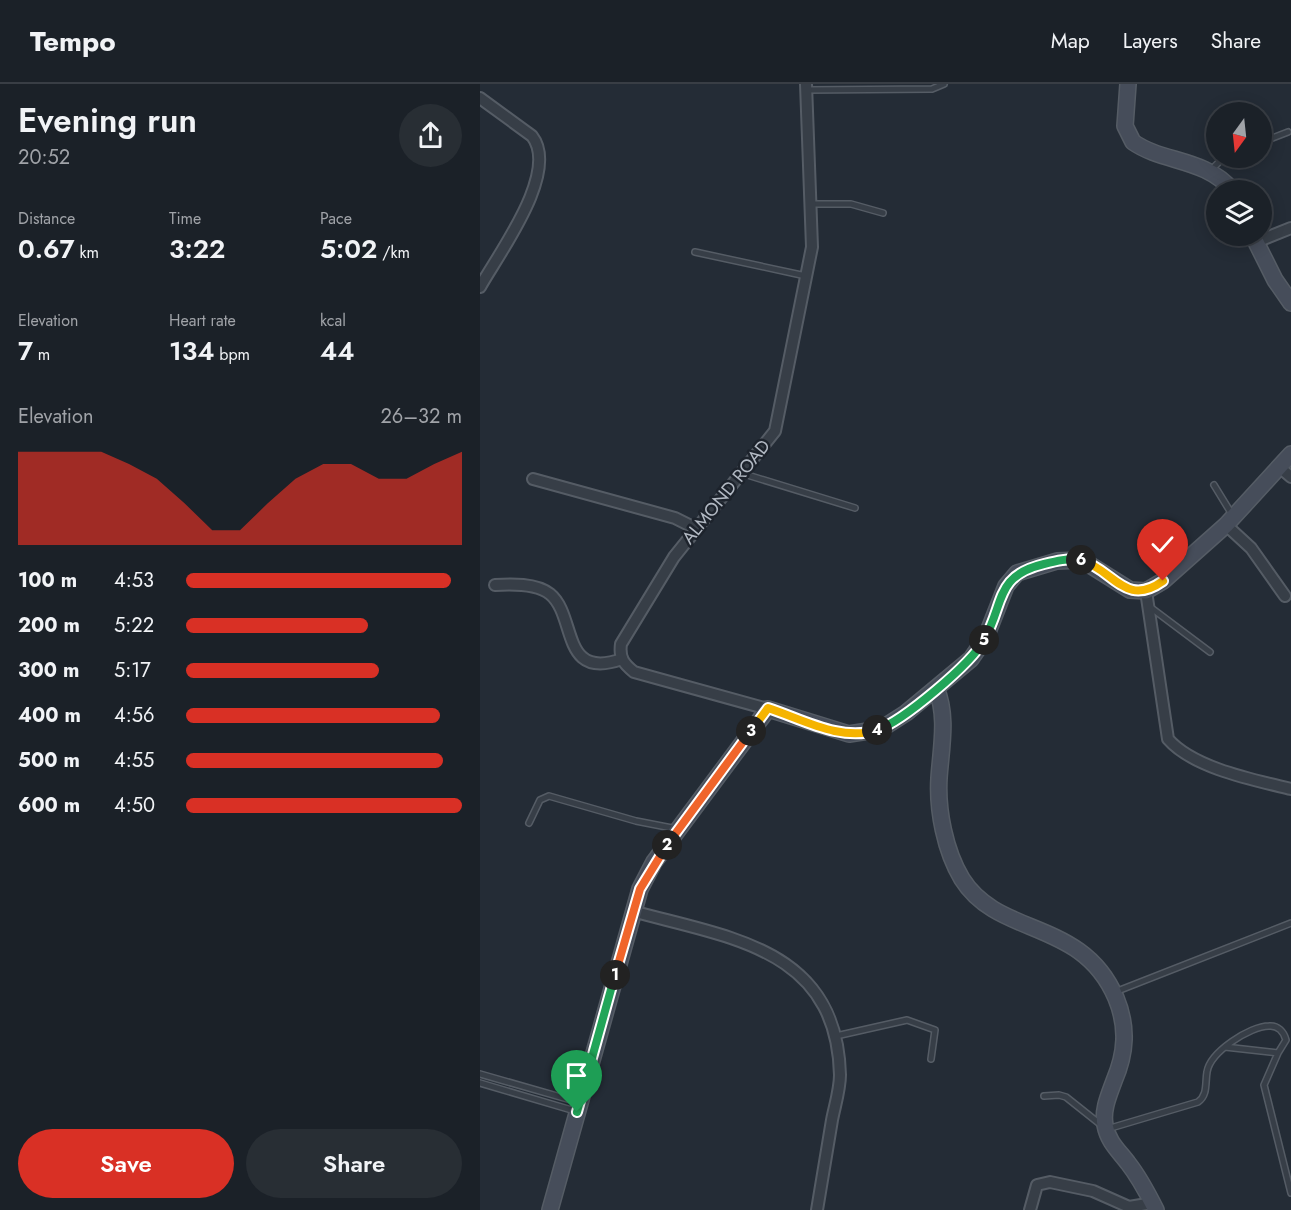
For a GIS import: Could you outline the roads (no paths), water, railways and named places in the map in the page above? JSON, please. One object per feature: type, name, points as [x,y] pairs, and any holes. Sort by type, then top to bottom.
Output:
[{"type":"street","points":[[1128,84],[1125,122],[1127,133],[1133,142],[1209,172],[1219,180]]},
{"type":"street","name":"ALMOND ROAD","points":[[622,659],[621,644],[674,557],[775,431],[812,247],[806,87]]},
{"type":"street","points":[[480,98],[532,136],[541,162],[531,195],[480,287]]},
{"type":"street","points":[[1272,234],[1291,228]]},
{"type":"street","points":[[1258,246],[1275,280],[1291,303]]},
{"type":"street","points":[[1147,599],[1163,581],[1230,521],[1291,454]]},
{"type":"street","points":[[1278,466],[1291,477]]},
{"type":"street","points":[[533,479],[675,518],[697,529]]},
{"type":"street","points":[[1230,521],[1284,596]]},
{"type":"street","points":[[495,585],[512,584],[548,593],[559,605],[568,638],[575,650],[589,660],[610,663],[622,659],[624,664],[634,672],[768,708],[840,732],[866,733],[881,729],[906,713],[977,652],[990,629],[1006,586],[1023,570],[1058,561],[1082,560],[1147,599]]},
{"type":"street","points":[[1147,599],[1168,739],[1189,755],[1238,776],[1291,789]]},
{"type":"street","points":[[936,688],[942,710],[939,805],[950,848],[962,878],[971,890],[995,909],[1052,934],[1083,952],[1099,967],[1114,993],[1122,1018],[1125,1042],[1120,1067],[1105,1108],[1105,1128],[1111,1142],[1128,1163],[1155,1206],[1129,1207],[1093,1191],[1050,1182],[1037,1185],[1030,1210]]},
{"type":"street","points":[[550,1210],[632,911],[654,862],[768,708]]},
{"type":"street","points":[[632,911],[748,943],[787,963],[813,988],[828,1012],[836,1035],[840,1077],[817,1210]]},
{"type":"lane","points":[[806,87],[932,89],[944,84]]},
{"type":"lane","points":[[1272,138],[1288,132]]},
{"type":"lane","points":[[1209,172],[1213,168]]},
{"type":"lane","points":[[811,204],[851,204],[883,213]]},
{"type":"lane","points":[[695,252],[723,256],[806,276]]},
{"type":"lane","points":[[741,473],[855,508]]},
{"type":"lane","points":[[1214,485],[1230,521]]},
{"type":"lane","points":[[1147,599],[1210,652]]},
{"type":"lane","points":[[529,823],[540,800],[549,796],[636,821],[679,829]]},
{"type":"lane","points":[[1114,993],[1291,923]]},
{"type":"lane","points":[[836,1035],[907,1020],[934,1029],[931,1059]]},
{"type":"lane","points":[[1044,1096],[1066,1097],[1105,1128],[1198,1102],[1205,1094],[1209,1067],[1225,1047],[1238,1038],[1269,1026],[1278,1028],[1284,1033],[1284,1048],[1278,1053],[1264,1085],[1291,1193]]},
{"type":"lane","points":[[1225,1047],[1278,1053]]},
{"type":"lane","points":[[480,1074],[578,1107]]},
{"type":"lane","points":[[480,1083],[578,1107]]}]
